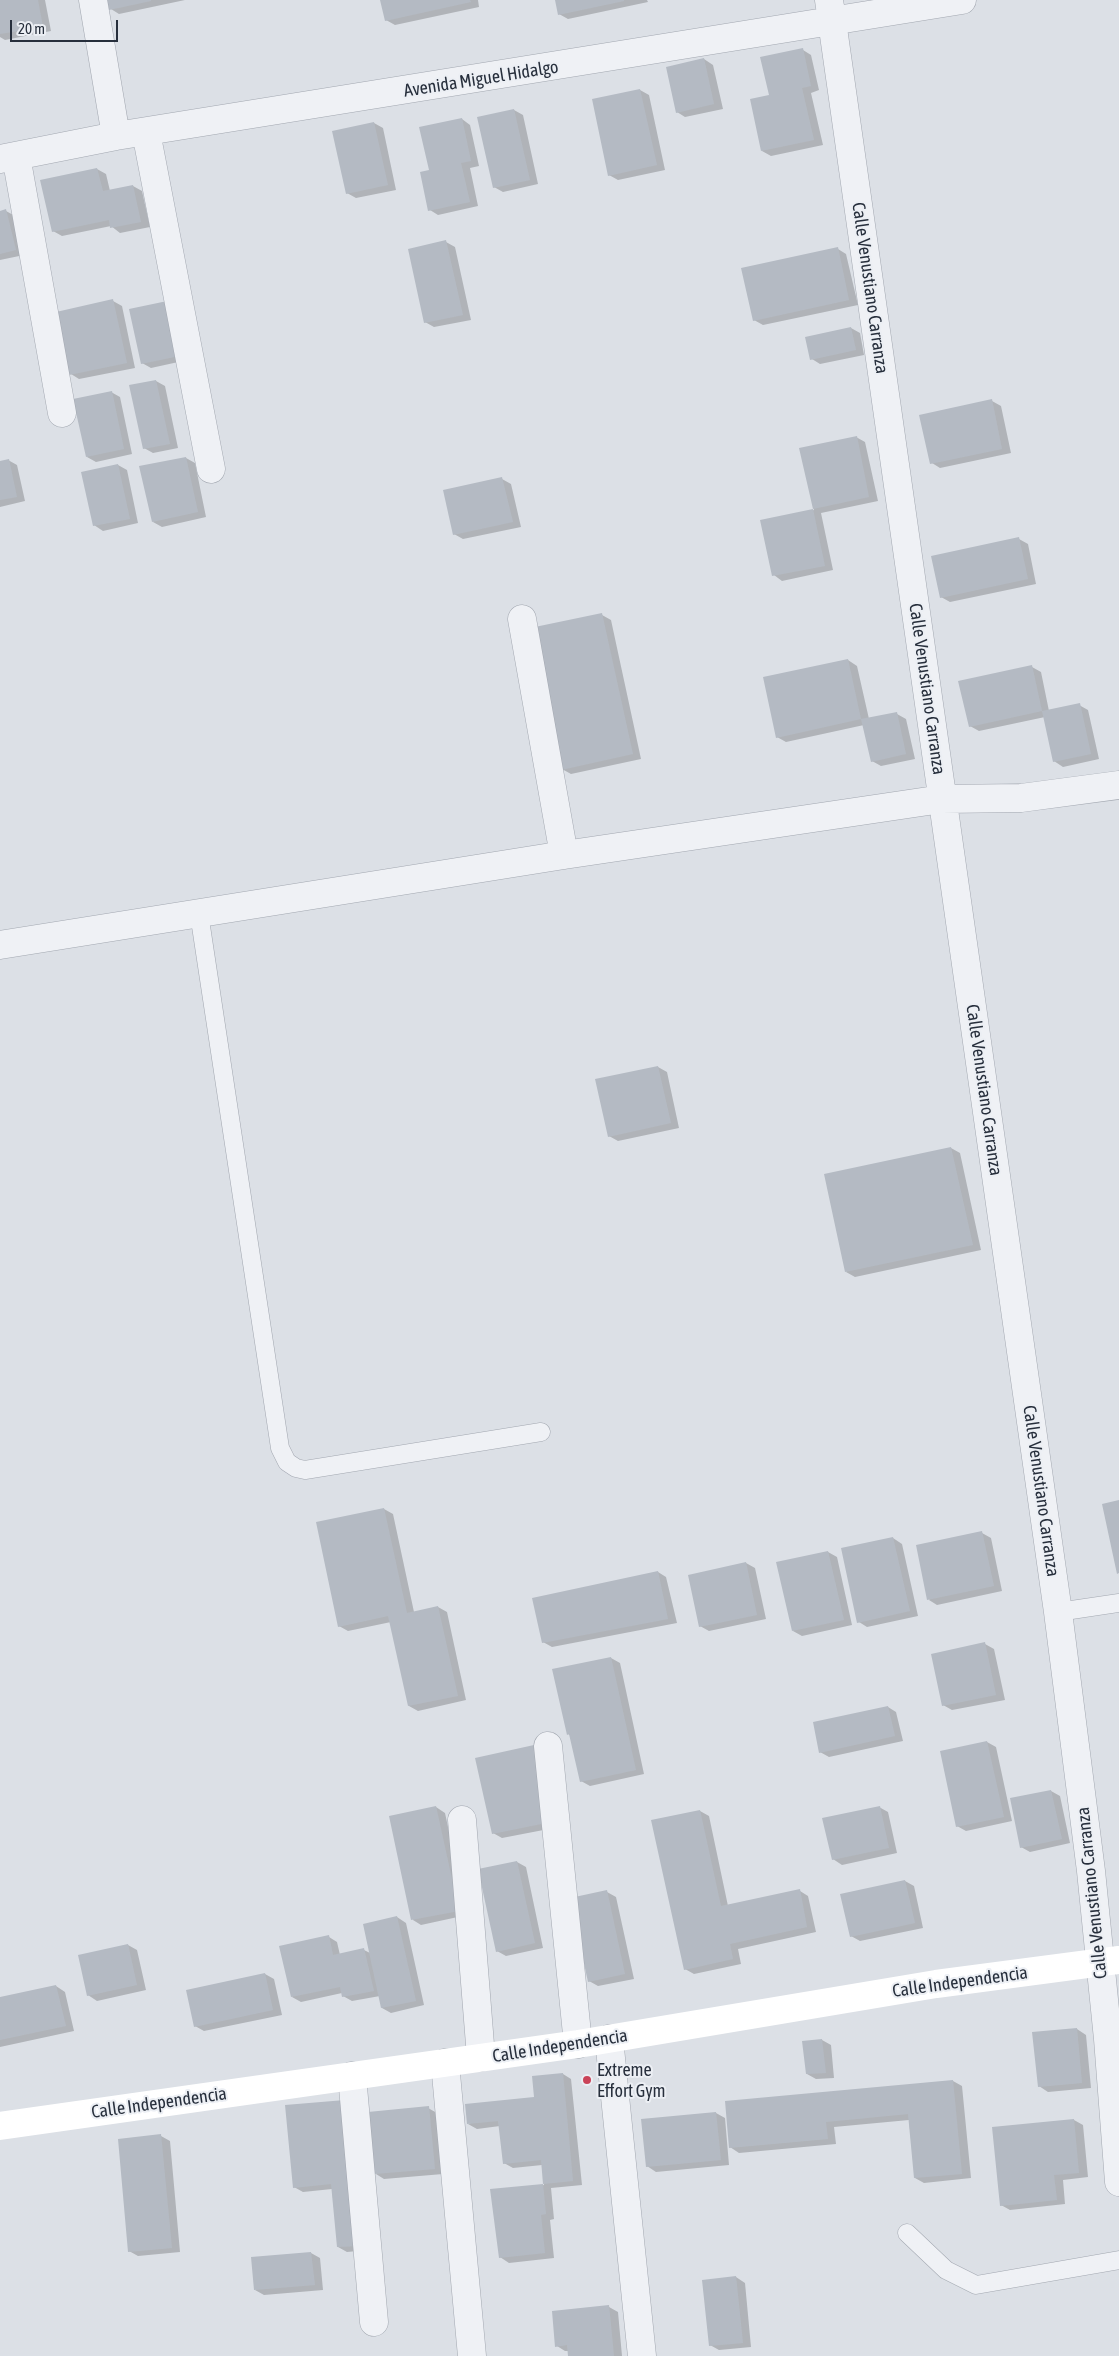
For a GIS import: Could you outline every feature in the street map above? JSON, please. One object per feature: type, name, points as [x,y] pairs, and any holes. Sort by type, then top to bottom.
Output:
[{"type":"street","points":[[93,0],[116,136]]},
{"type":"street","name":"Avenida Miguel Hidalgo","points":[[8,157],[116,136],[830,11],[962,0]]},
{"type":"street","name":"Calle Venustiano Carranza","points":[[830,11],[1058,1612],[1091,1871],[1109,1961],[1119,2182]]},
{"type":"street","points":[[146,132],[211,468]]},
{"type":"street","points":[[8,157],[62,413]]},
{"type":"street","points":[[522,619],[564,854]]},
{"type":"street","points":[[0,945],[564,854],[942,799],[1021,798],[1119,785]]},
{"type":"street","points":[[548,1746],[578,2044]]},
{"type":"street","points":[[462,1820],[481,2057]]},
{"type":"street","name":"Calle Independencia","points":[[0,2126],[578,2044],[936,1984],[1109,1961]]},
{"type":"street","points":[[609,2039],[642,2356]]},
{"type":"street","points":[[445,2063],[472,2356]]},
{"type":"street","points":[[352,2076],[374,2322]]},
{"type":"lane","points":[[199,913],[280,1448],[287,1462],[296,1468],[305,1470],[540,1432]]},
{"type":"lane","points":[[1058,1612],[1119,1603]]},
{"type":"lane","points":[[907,2234],[946,2270],[976,2285],[1119,2260]]},
{"type":"building","points":[[0,0],[38,0],[43,27],[0,34]]},
{"type":"building","points":[[107,0],[151,0],[151,1],[109,10]]},
{"type":"building","points":[[380,0],[470,0],[471,2],[385,21]]},
{"type":"building","points":[[555,0],[624,0],[624,1],[558,15]]},
{"type":"building","points":[[803,48],[811,86],[802,88],[814,140],[761,151],[750,99],[769,95],[760,57]]},
{"type":"building","points":[[704,58],[714,104],[676,113],[666,67]]},
{"type":"building","points":[[640,89],[657,165],[608,176],[592,99]]},
{"type":"building","points":[[514,109],[530,180],[493,188],[477,117]]},
{"type":"building","points":[[462,118],[471,161],[461,163],[470,202],[428,211],[420,172],[429,170],[419,127]]},
{"type":"building","points":[[374,122],[388,185],[346,194],[332,131]]},
{"type":"building","points":[[97,168],[103,191],[133,185],[141,222],[110,228],[109,220],[52,232],[40,180]]},
{"type":"building","points":[[6,209],[16,250],[0,254],[0,211]]},
{"type":"building","points":[[446,240],[463,315],[424,323],[408,249]]},
{"type":"building","points":[[838,247],[849,300],[753,321],[741,268]]},
{"type":"building","points":[[113,299],[127,363],[69,375],[56,312]]},
{"type":"building","points":[[172,300],[184,355],[141,364],[129,309]]},
{"type":"building","points":[[851,327],[856,350],[810,360],[805,337]]},
{"type":"building","points":[[156,380],[170,444],[143,449],[129,385]]},
{"type":"building","points":[[112,391],[124,449],[86,457],[73,399]]},
{"type":"building","points":[[992,399],[1002,449],[930,464],[919,415]]},
{"type":"building","points":[[857,436],[869,497],[813,509],[799,448]]},
{"type":"building","points":[[186,457],[198,512],[152,522],[139,466]]},
{"type":"building","points":[[9,459],[17,497],[0,500],[0,461]]},
{"type":"building","points":[[118,464],[130,519],[93,526],[81,472]]},
{"type":"building","points":[[502,477],[513,522],[453,535],[443,490]]},
{"type":"building","points":[[813,509],[825,566],[772,576],[760,520]]},
{"type":"building","points":[[1019,537],[1028,579],[940,598],[931,556]]},
{"type":"building","points":[[602,613],[633,754],[561,770],[530,628]]},
{"type":"building","points":[[848,659],[861,719],[776,738],[763,677]]},
{"type":"building","points":[[1032,665],[1042,711],[969,727],[958,681]]},
{"type":"building","points":[[1080,703],[1091,754],[1053,762],[1042,711]]},
{"type":"building","points":[[897,712],[906,754],[871,762],[861,719]]},
{"type":"building","points":[[658,1066],[671,1123],[608,1137],[595,1079]]},
{"type":"building","points":[[951,1147],[973,1245],[845,1272],[824,1174]]},
{"type":"building","points":[[1119,1500],[1119,1573],[1117,1574],[1102,1504]]},
{"type":"building","points":[[384,1508],[407,1613],[438,1606],[458,1696],[408,1706],[388,1616],[338,1627],[316,1522]]},
{"type":"building","points":[[982,1531],[994,1586],[927,1600],[916,1545]]},
{"type":"building","points":[[893,1537],[910,1611],[857,1623],[841,1548]]},
{"type":"building","points":[[828,1551],[844,1620],[792,1631],[776,1562]]},
{"type":"building","points":[[746,1562],[757,1615],[699,1627],[688,1575]]},
{"type":"building","points":[[658,1571],[668,1619],[542,1643],[532,1598]]},
{"type":"building","points":[[985,1642],[996,1695],[942,1706],[931,1654]]},
{"type":"building","points":[[611,1657],[636,1770],[580,1782],[552,1669]]},
{"type":"building","points":[[888,1706],[895,1736],[819,1753],[813,1722]]},
{"type":"building","points":[[987,1741],[1004,1817],[956,1827],[940,1751]]},
{"type":"building","points":[[534,1745],[551,1822],[492,1834],[475,1758]]},
{"type":"building","points":[[1051,1790],[1062,1839],[1020,1848],[1010,1798]]},
{"type":"building","points":[[436,1806],[459,1911],[411,1920],[389,1816]]},
{"type":"building","points":[[880,1806],[889,1848],[832,1860],[822,1818]]},
{"type":"building","points":[[700,1810],[721,1906],[800,1889],[807,1927],[730,1944],[733,1959],[684,1970],[651,1820]]},
{"type":"building","points":[[517,1861],[535,1943],[496,1952],[478,1869]]},
{"type":"building","points":[[905,1880],[915,1923],[850,1937],[840,1894]]},
{"type":"building","points":[[607,1890],[625,1974],[588,1982],[570,1898]]},
{"type":"building","points":[[397,1916],[416,2001],[381,2008],[363,1924]]},
{"type":"building","points":[[329,1935],[333,1955],[364,1948],[374,1991],[342,1997],[340,1987],[291,1997],[279,1946]]},
{"type":"building","points":[[128,1944],[137,1985],[87,1996],[78,1955]]},
{"type":"building","points":[[265,1973],[273,2010],[194,2027],[186,1990]]},
{"type":"building","points":[[56,1985],[66,2026],[0,2040],[0,1997]]},
{"type":"building","points":[[1077,2028],[1082,2083],[1038,2087],[1032,2032]]},
{"type":"building","points":[[822,2039],[826,2073],[806,2074],[802,2041]]},
{"type":"building","points":[[563,2073],[573,2181],[543,2184],[541,2160],[503,2164],[498,2121],[467,2124],[465,2104],[534,2097],[532,2076]]},
{"type":"building","points":[[953,2080],[962,2174],[914,2178],[908,2114],[826,2122],[828,2139],[729,2148],[725,2101]]},
{"type":"building","points":[[345,2100],[360,2246],[337,2247],[331,2184],[293,2188],[285,2105]]},
{"type":"building","points":[[429,2106],[435,2169],[374,2174],[368,2112]]},
{"type":"building","points":[[716,2112],[721,2160],[646,2167],[641,2119]]},
{"type":"building","points":[[1074,2119],[1079,2173],[1054,2175],[1057,2200],[1000,2206],[992,2127]]},
{"type":"building","points":[[161,2134],[172,2248],[128,2252],[118,2139]]},
{"type":"building","points":[[543,2184],[546,2214],[541,2215],[545,2253],[499,2258],[490,2189]]},
{"type":"building","points":[[311,2252],[315,2285],[254,2290],[251,2257]]},
{"type":"building","points":[[736,2276],[743,2343],[709,2346],[702,2280]]},
{"type":"building","points":[[609,2305],[614,2356],[568,2356],[567,2345],[555,2347],[552,2311]]},
{"type":"place","name":"Extreme Effort Gym","points":[[587,2080]]}]
